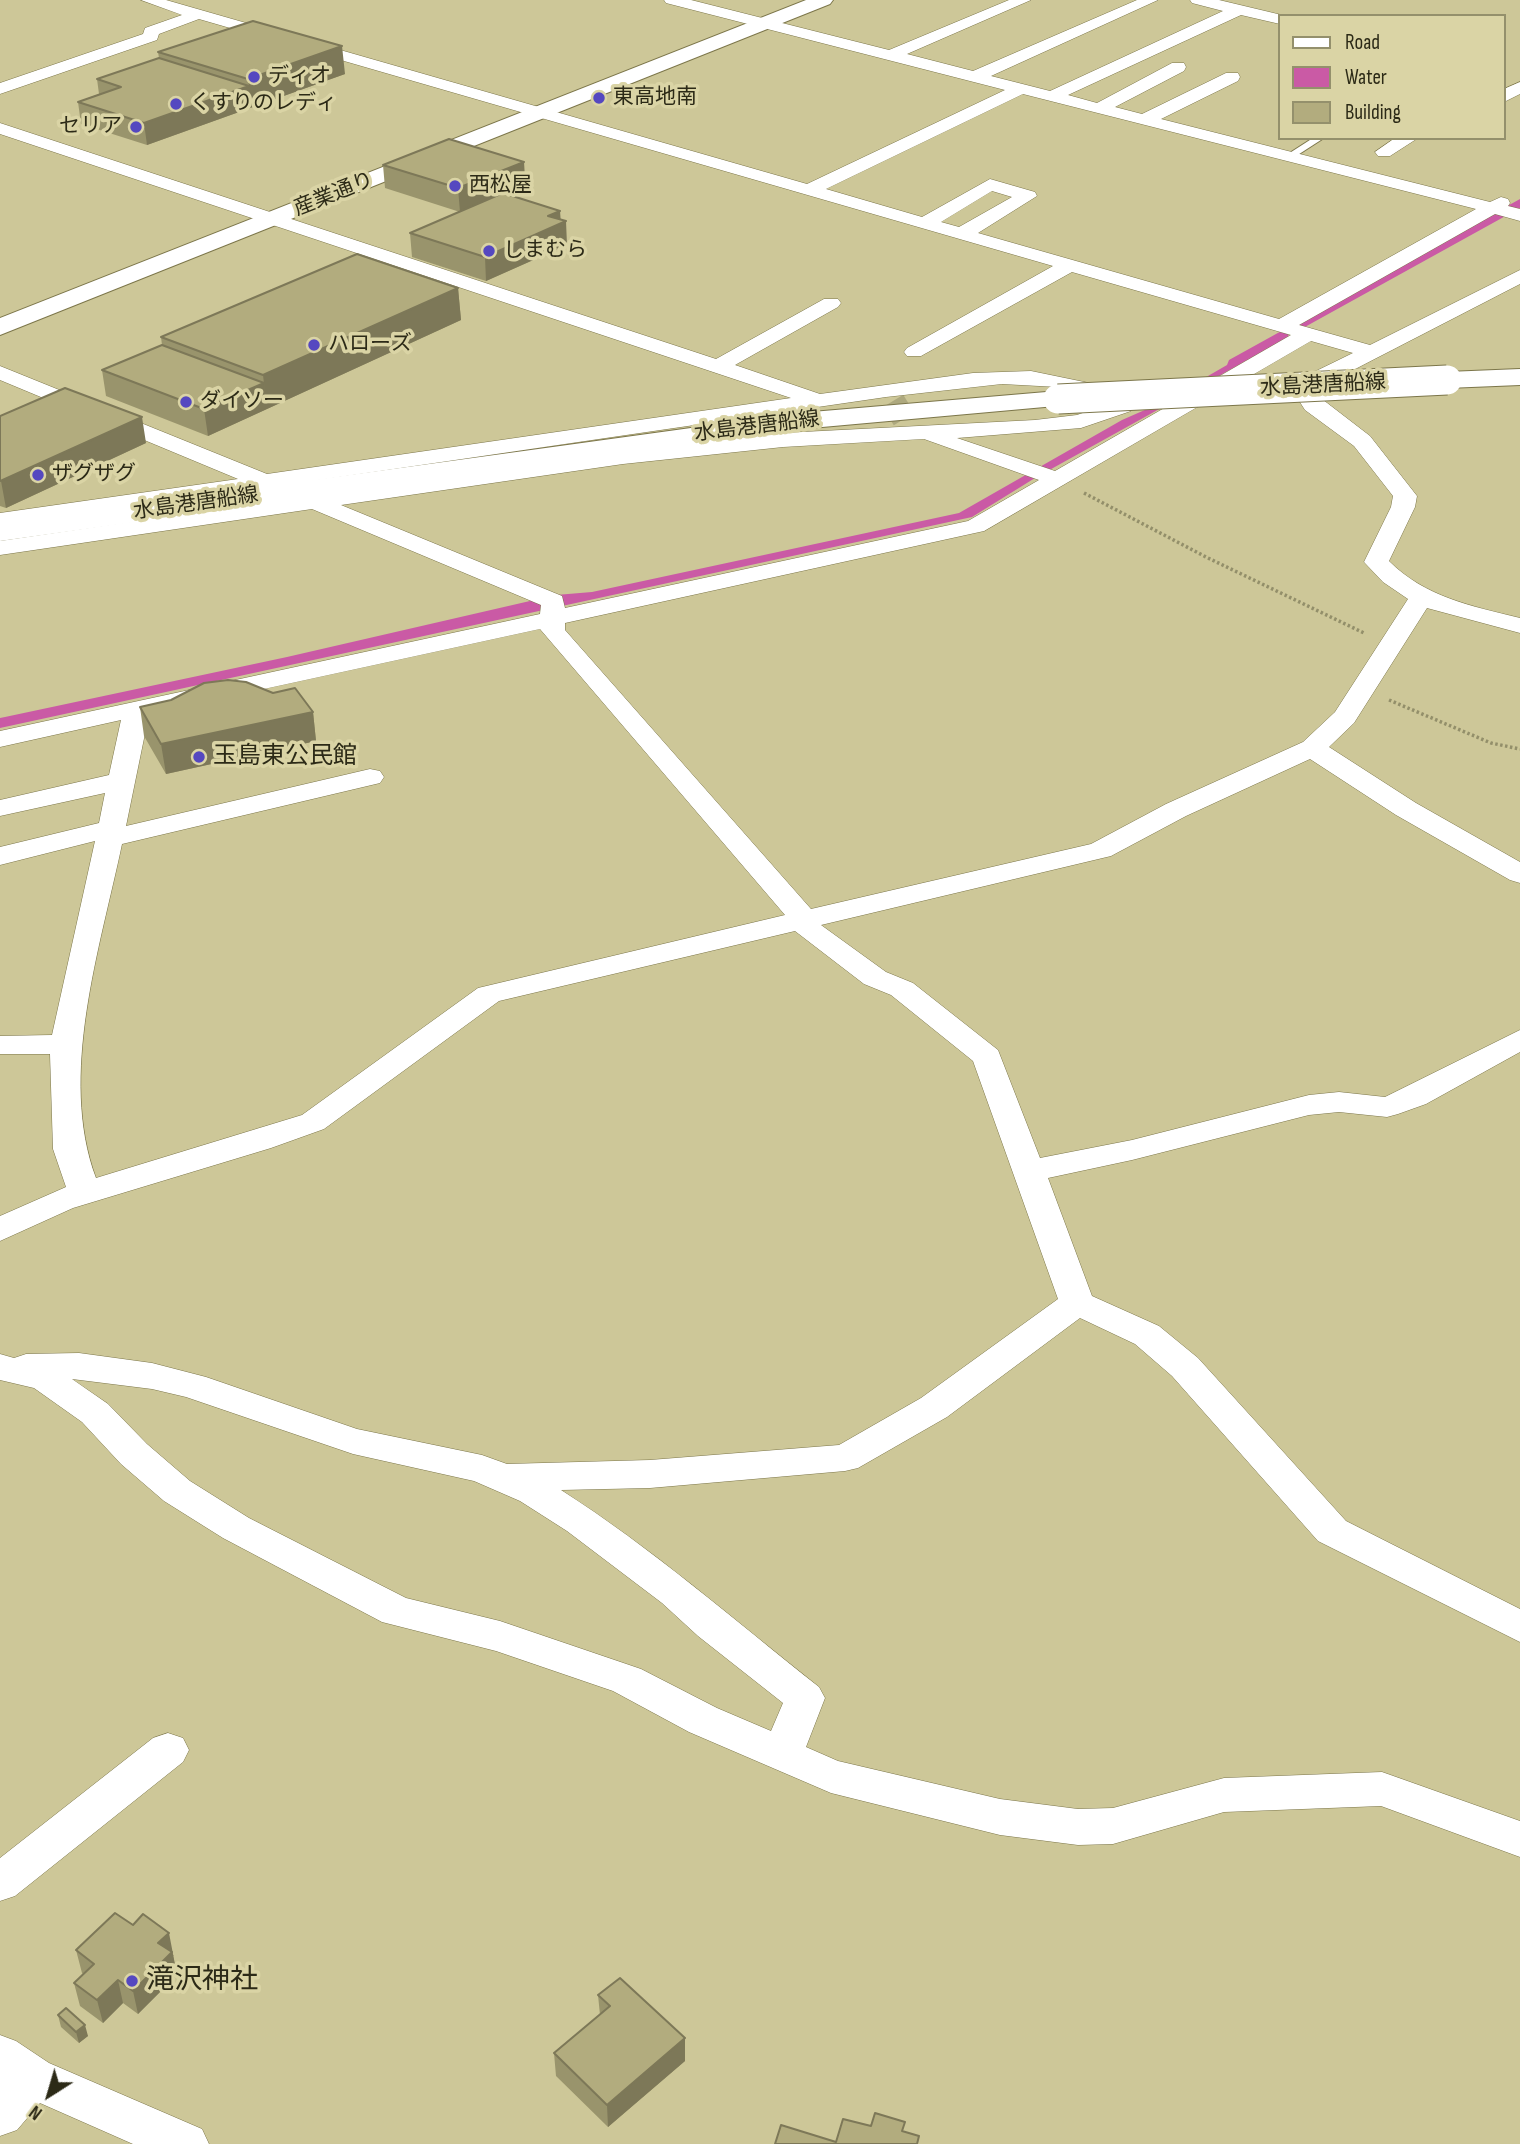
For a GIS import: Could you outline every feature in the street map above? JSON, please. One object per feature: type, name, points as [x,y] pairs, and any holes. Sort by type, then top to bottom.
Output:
[{"type":"street","points":[[149,0],[1372,352]]},
{"type":"street","points":[[672,0],[1520,215]]},
{"type":"street","name":"産業通り","points":[[755,21],[790,0]]},
{"type":"street","name":"産業通り","points":[[0,327],[262,216],[755,21],[823,0]]},
{"type":"street","points":[[891,55],[1023,0]]},
{"type":"street","points":[[976,76],[1150,0]]},
{"type":"street","points":[[1198,0],[1278,18]]},
{"type":"street","points":[[1052,96],[1240,9]]},
{"type":"street","points":[[0,89],[151,37],[151,31],[199,14]]},
{"type":"street","points":[[1100,108],[1178,67]]},
{"type":"street","points":[[1146,120],[1232,77]]},
{"type":"street","points":[[1506,94],[1517,77]]},
{"type":"street","points":[[809,190],[1022,88]]},
{"type":"street","points":[[0,128],[817,399],[1046,425],[1081,421],[1123,406]]},
{"type":"street","points":[[1384,152],[1405,140]]},
{"type":"street","points":[[925,223],[990,185],[1028,196],[961,234]]},
{"type":"street","points":[[1279,327],[1520,193]]},
{"type":"street","name":"産業通り","points":[[0,310],[262,216]]},
{"type":"street","points":[[914,352],[1070,265]]},
{"type":"street","points":[[1520,276],[1320,378],[1307,396],[1313,405],[1362,441],[1405,496],[1403,507],[1376,562],[1387,575],[1420,599],[1520,625]]},
{"type":"street","points":[[719,366],[831,303]]},
{"type":"street","points":[[7,733],[137,709],[976,526],[1309,334]]},
{"type":"street","points":[[0,372],[553,601],[555,616],[552,631],[668,760],[804,919],[808,929],[875,978],[902,989],[987,1057],[1031,1171],[1077,1303],[1147,1335],[1185,1367],[1332,1531],[1520,1627]]},
{"type":"street","points":[[0,548],[623,457],[783,440],[1024,376],[1055,378],[1076,384],[1096,391],[1123,406],[1160,418]]},
{"type":"street","name":"水島港唐船線","points":[[0,533],[280,486],[800,421],[1058,399],[1520,377]]},
{"type":"street","points":[[0,520],[280,486],[817,399]]},
{"type":"street","points":[[899,410],[1058,479]]},
{"type":"street","points":[[0,1230],[61,1200],[260,1141],[313,1122],[489,994],[1101,850],[1176,810],[1312,748],[1345,717],[1420,599]]},
{"type":"street","points":[[85,1193],[69,1149],[65,1044],[137,709]]},
{"type":"street","points":[[1312,748],[1406,810],[1520,874]]},
{"type":"street","points":[[0,856],[370,777]]},
{"type":"street","points":[[0,808],[121,781]]},
{"type":"street","points":[[1031,1171],[1132,1150],[1308,1105],[1339,1102],[1387,1107],[1415,1097],[1520,1039]]},
{"type":"street","points":[[0,1045],[65,1044]]},
{"type":"street","points":[[504,1479],[650,1474],[845,1458],[868,1448],[949,1395],[1077,1303]]},
{"type":"street","points":[[0,1366],[79,1366],[152,1376],[193,1386],[353,1441],[482,1469],[533,1491],[676,1592],[712,1625],[805,1698],[782,1754]]},
{"type":"street","points":[[0,1366],[46,1378],[95,1413],[134,1454],[177,1492],[236,1528],[396,1611],[500,1636],[627,1680],[703,1720],[831,1776],[1000,1817],[1078,1827],[1113,1826],[1224,1795],[1382,1789],[1520,1839]]},
{"type":"street","points":[[0,1883],[168,1750]]},
{"type":"street","points":[[0,2115],[17,2067],[185,2144]]},
{"type":"lane","points":[[1290,156],[1317,140]]},
{"type":"path","points":[[1058,479],[1206,556],[1390,645]]},
{"type":"path","points":[[1362,689],[1491,743],[1520,748]]},
{"type":"water","points":[[1520,199],[1520,208],[1288,334],[1289,337],[1035,478],[972,517],[0,728],[0,718],[287,657],[556,595],[592,592],[959,513],[1122,420],[1163,402],[1227,365],[1229,360]]},
{"type":"building","points":[[253,21],[342,46],[248,79],[158,52]]},
{"type":"building","points":[[159,58],[249,86],[144,123],[78,102],[121,87],[97,79]]},
{"type":"building","points":[[449,139],[524,162],[458,188],[383,165]]},
{"type":"building","points":[[503,193],[560,211],[548,216],[566,221],[485,257],[410,233]]},
{"type":"building","points":[[357,254],[458,288],[263,375],[161,337]]},
{"type":"building","points":[[162,345],[264,383],[204,409],[102,370]]},
{"type":"building","points":[[65,388],[142,417],[0,481],[0,416]]},
{"type":"building","points":[[228,680],[246,682],[273,693],[295,688],[313,712],[161,744],[140,707],[171,700],[204,683]]},
{"type":"building","points":[[115,1913],[133,1925],[143,1914],[169,1933],[158,1943],[172,1952],[133,1991],[118,1980],[97,2000],[74,1983],[94,1964],[76,1950]]},
{"type":"building","points":[[620,1978],[685,2038],[607,2105],[554,2053],[610,2006],[598,1995]]},
{"type":"building","points":[[66,2008],[85,2025],[76,2032],[58,2015]]},
{"type":"building","points":[[875,2113],[905,2122],[902,2131],[919,2136],[917,2144],[775,2144],[781,2125],[836,2142],[843,2119],[871,2126]]},
{"type":"tunnel","points":[[893,401],[904,419]]},
{"type":"place","name":"ディオ","points":[[254,77]]},
{"type":"place","name":"東高地南","points":[[599,98]]},
{"type":"place","name":"くすりのレディ","points":[[176,104]]},
{"type":"place","name":"セリア","points":[[136,127]]},
{"type":"place","name":"西松屋","points":[[455,186]]},
{"type":"place","name":"しまむら","points":[[489,251]]},
{"type":"place","name":"ハローズ","points":[[314,345]]},
{"type":"place","name":"ダイソー","points":[[186,402]]},
{"type":"place","name":"ザグザグ","points":[[38,475]]},
{"type":"place","name":"玉島東公民館","points":[[199,757]]},
{"type":"place","name":"滝沢神社","points":[[132,1981]]}]
